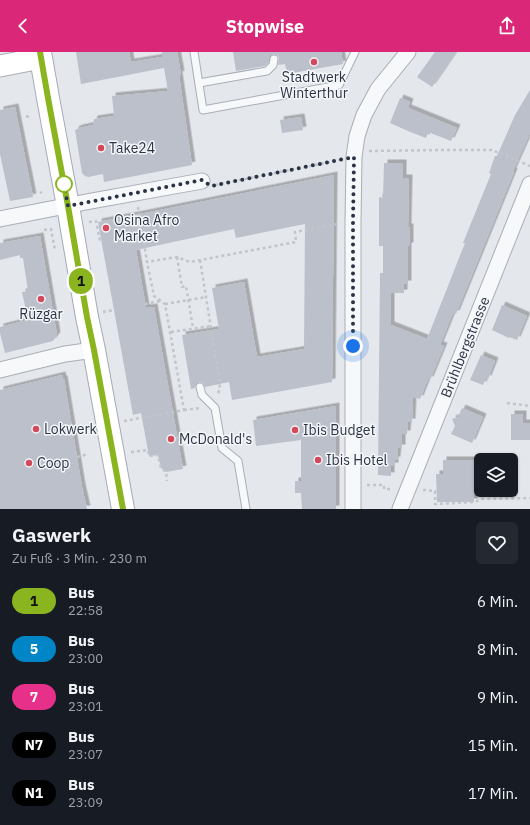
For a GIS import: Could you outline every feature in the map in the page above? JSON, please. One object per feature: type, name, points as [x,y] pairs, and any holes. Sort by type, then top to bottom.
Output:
[{"type":"main road","points":[[0,66],[41,55],[87,317],[123,509]]},
{"type":"street","points":[[353,509],[353,222],[359,154],[357,136],[364,115],[378,89],[408,52]]},
{"type":"street","points":[[0,219],[202,180]]},
{"type":"street","name":"Brühlbergstrasse","points":[[400,509],[401,489],[530,184]]},
{"type":"street","points":[[0,370],[65,354],[94,350]]},
{"type":"lane","points":[[194,52],[203,110],[339,86],[355,52]]},
{"type":"lane","points":[[199,83],[267,71],[273,65],[274,59]]},
{"type":"lane","points":[[200,387],[202,395],[215,408],[222,448],[238,461],[246,509]]},
{"type":"path","points":[[202,180],[211,186],[359,154],[447,150],[492,150],[530,166]]},
{"type":"path","points":[[121,422],[184,410],[165,304],[154,296],[135,193]]},
{"type":"path","points":[[89,222],[96,221],[100,241]]},
{"type":"path","points":[[147,262],[177,257],[190,262],[296,242],[295,232],[325,226]]},
{"type":"path","points":[[44,230],[51,229],[55,250]]},
{"type":"path","points":[[177,257],[182,287],[186,286],[193,328]]},
{"type":"path","points":[[200,260],[220,384],[215,408]]},
{"type":"path","points":[[165,304],[206,297]]},
{"type":"path","points":[[145,304],[161,301]]},
{"type":"path","points":[[102,312],[114,310]]},
{"type":"path","points":[[171,332],[211,326]]},
{"type":"path","points":[[507,403],[530,406]]},
{"type":"path","points":[[127,453],[148,450],[149,456],[158,454],[161,468],[166,472],[167,481]]},
{"type":"path","points":[[77,456],[88,454]]},
{"type":"path","points":[[378,485],[384,485],[384,489],[435,490],[435,504],[475,502],[482,499],[530,498]]},
{"type":"building","points":[[76,52],[129,52],[131,62],[162,57],[162,52],[177,52],[192,165],[104,182],[103,174],[88,177],[85,176],[82,173],[75,130],[93,125],[94,119],[114,116],[112,96],[168,91],[164,68],[81,84]]},
{"type":"building","name":"Stadtwerk Winterthur","points":[[233,52],[341,52],[343,64],[287,74],[285,64],[278,65],[279,58],[274,54],[270,56],[268,63],[265,66],[236,71]]},
{"type":"building","points":[[435,52],[456,52],[432,87],[417,77]]},
{"type":"building","points":[[530,90],[530,133],[513,171],[514,172],[456,314],[453,313],[440,345],[444,346],[430,380],[428,379],[420,399],[413,397],[412,422],[408,422],[407,434],[402,434],[402,448],[398,448],[395,466],[391,466],[391,476],[378,475],[380,273],[383,273],[383,246],[379,246],[379,197],[383,198],[384,163],[403,163],[403,178],[409,178],[408,227],[410,227],[410,246],[408,246],[408,284],[404,284],[404,293],[391,293],[391,325],[427,339],[491,174],[489,173],[495,156],[497,156],[515,115]]},
{"type":"building","points":[[400,98],[410,102],[408,108],[457,128],[451,141],[428,132],[426,138],[390,123]]},
{"type":"building","points":[[15,107],[33,197],[10,201],[0,154],[0,110]]},
{"type":"building","points":[[301,117],[303,130],[282,133],[280,120]]},
{"type":"building","points":[[334,175],[332,382],[232,400],[229,382],[205,387],[203,383],[199,382],[196,384],[195,388],[191,389],[182,335],[219,329],[212,288],[244,282],[257,357],[304,349],[305,224],[236,238],[234,229],[136,250],[146,308],[154,307],[183,469],[166,472],[161,468],[158,455],[149,456],[141,413],[133,415],[98,222]]},
{"type":"building","points":[[40,236],[57,335],[53,341],[5,353],[0,327],[28,320],[22,292],[28,291],[23,258],[20,258],[20,255],[0,260],[0,243]]},
{"type":"building","points":[[502,305],[527,316],[517,340],[492,330]]},
{"type":"building","points":[[481,355],[495,361],[488,379],[486,378],[483,385],[470,380]]},
{"type":"building","name":"Lokwerk","points":[[62,375],[64,379],[87,509],[0,509],[0,390]]},
{"type":"building","points":[[336,406],[336,509],[302,509],[301,493],[295,493],[295,481],[301,481],[301,440],[256,446],[253,420]]},
{"type":"building","points":[[462,408],[483,417],[472,443],[451,434],[455,426],[452,419],[458,417]]},
{"type":"building","points":[[511,414],[523,414],[523,423],[530,423],[530,440],[511,440]]},
{"type":"building","points":[[443,460],[474,460],[474,502],[437,502],[436,474],[443,474]]},
{"type":"bus line","name":"1","points":[[40,52],[123,509]]},
{"type":"place","name":"Stadtwerk Winterthur","points":[[314,62]]},
{"type":"place","name":"Take24","points":[[101,148]]},
{"type":"place","name":"Osina Afro Market","points":[[106,228]]},
{"type":"place","name":"Rüzgar","points":[[41,299]]},
{"type":"place","name":"Lokwerk","points":[[36,429]]},
{"type":"place","name":"Ibis Budget","points":[[295,430]]},
{"type":"place","name":"McDonald's","points":[[171,439]]},
{"type":"place","name":"Ibis Hotel","points":[[318,460]]},
{"type":"place","name":"Coop","points":[[29,463]]},
{"type":"route","points":[[64,184],[68,206],[202,180],[211,186],[354,157],[353,346]]}]
